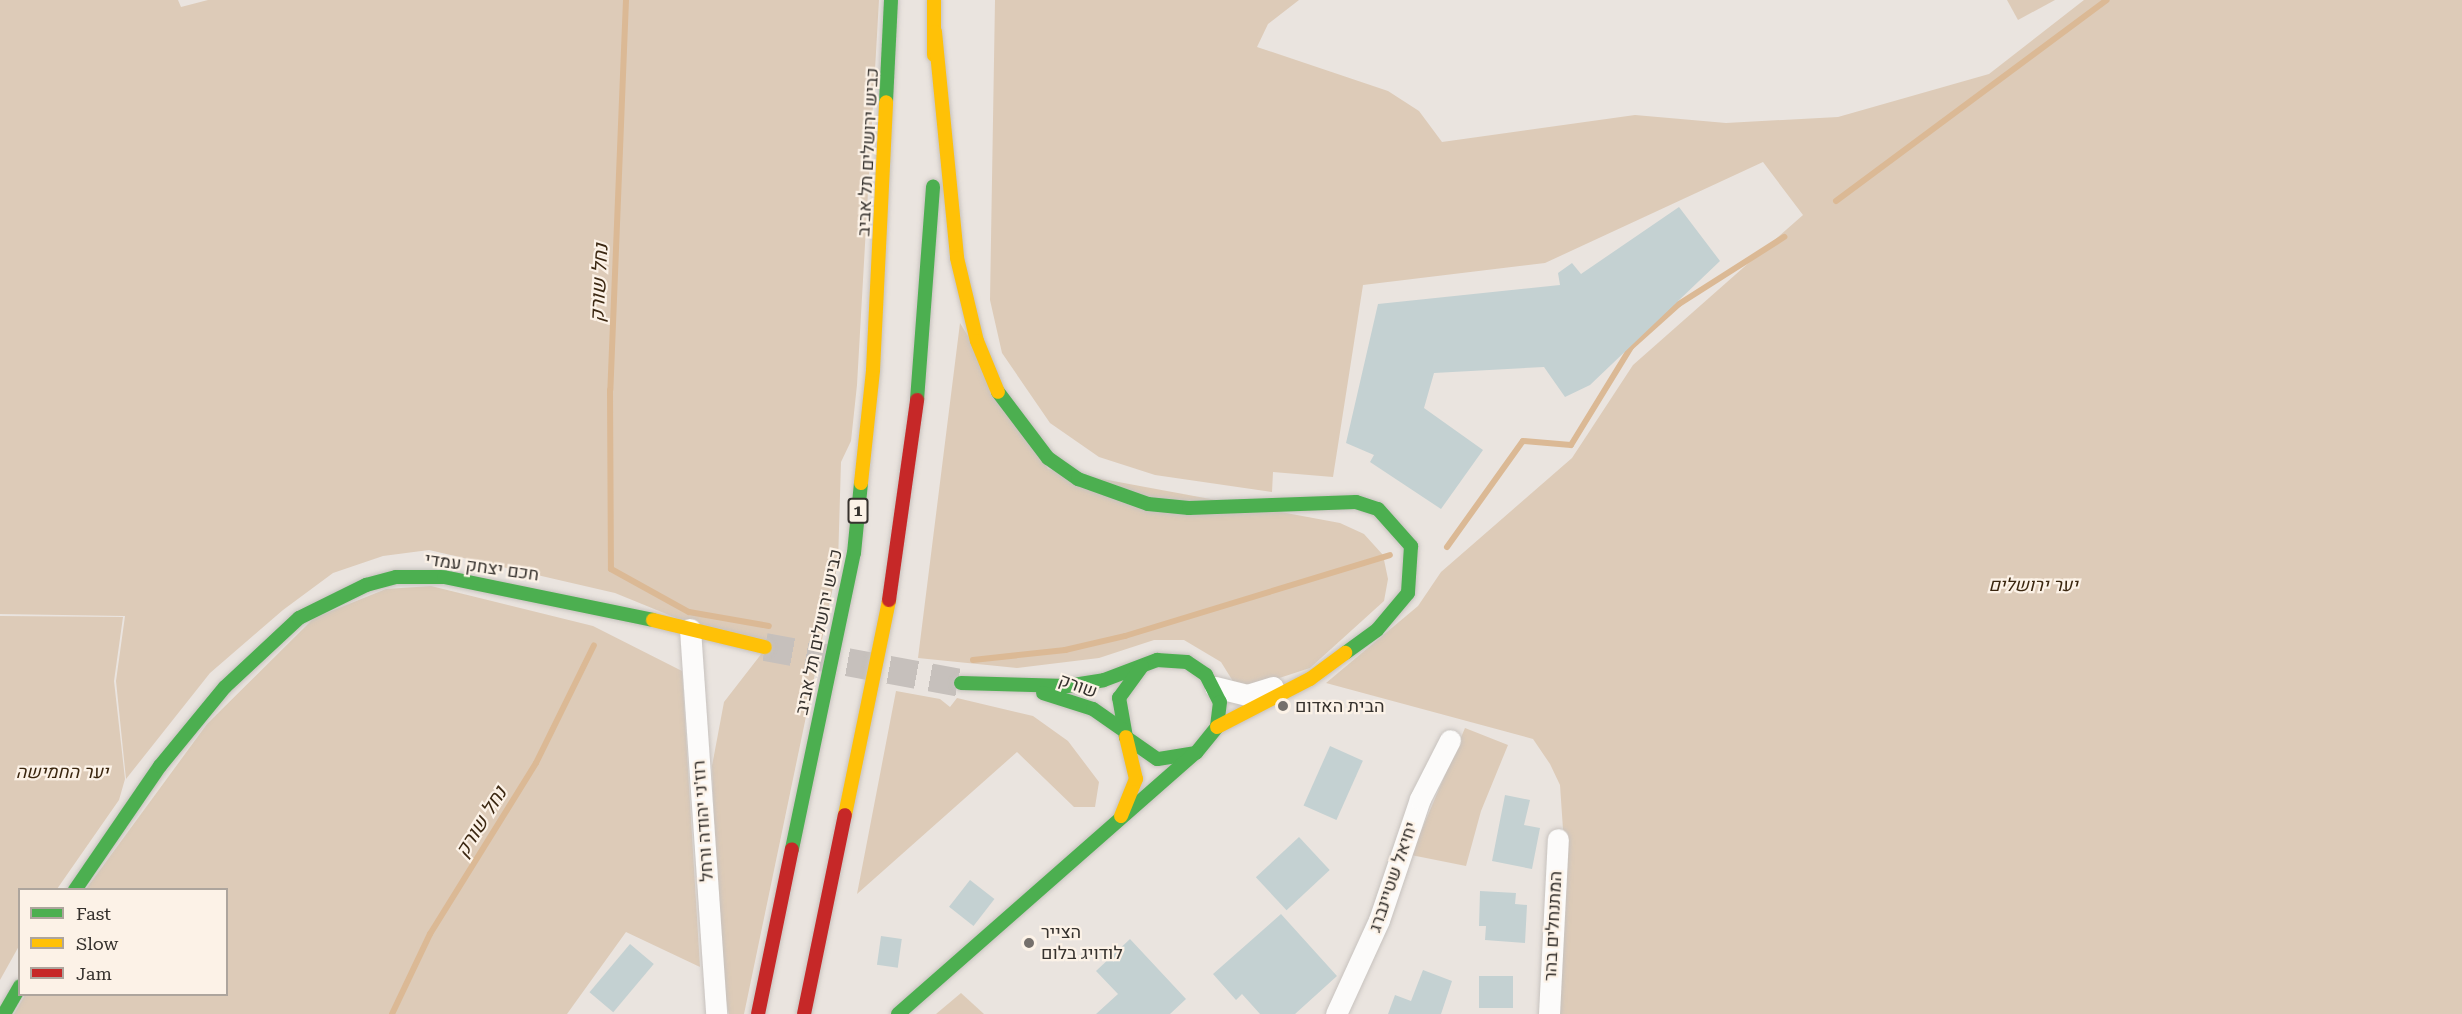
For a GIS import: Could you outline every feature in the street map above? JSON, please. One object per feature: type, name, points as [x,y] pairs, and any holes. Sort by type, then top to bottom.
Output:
[{"type":"main road","name":"כביש ירושלים תל אביב","points":[[758,1014],[854,553],[873,370],[891,0]]},
{"type":"main road","points":[[804,1014],[897,559],[914,444],[932,248],[934,0]]},
{"type":"main road","points":[[898,1014],[1101,840],[1196,753],[1217,727],[1331,666],[1377,630],[1408,593],[1411,546],[1378,509],[1356,502],[1189,508],[1148,504],[1078,479],[1048,458],[1002,401],[976,341],[957,258],[934,32]]},
{"type":"main road","name":"חכם יצחק עמדי","points":[[76,888],[160,766],[225,687],[299,618],[366,585],[413,576],[444,577],[765,647]]},
{"type":"main road","points":[[961,683],[1018,687],[1091,682],[1164,659],[1187,662],[1215,687],[1217,727]]},
{"type":"main road","points":[[1101,840],[1134,788],[1135,761],[1124,733],[1119,698],[1142,666]]},
{"type":"main road","name":"שורק","points":[[1018,687],[1083,705],[1124,733]]},
{"type":"main road","points":[[1124,733],[1157,759],[1196,753]]},
{"type":"main road","points":[[4,1014],[18,990]]},
{"type":"street","points":[[1215,687],[1247,695],[1294,680],[1382,615],[1399,587],[1401,559],[1378,519],[1378,509]]},
{"type":"street","name":"רוז'ני יהודה ורחל","points":[[690,629],[716,1014]]},
{"type":"street","name":"יחיאל שטיינברג","points":[[1336,1014],[1379,920],[1420,799],[1450,740]]},
{"type":"street","name":"המתנחלים בהר","points":[[1549,1014],[1558,839]]},
{"type":"green space","points":[[0,0],[178,0],[181,7],[208,0],[879,0],[857,385],[851,441],[841,462],[838,563],[744,1014],[729,1014],[720,975],[712,766],[724,702],[762,653],[615,593],[429,550],[383,556],[333,573],[283,610],[210,673],[126,779],[116,681],[125,616],[0,614]]},
{"type":"green space","name":"יער ירושלים","points":[[995,0],[1299,0],[1268,24],[1257,47],[1388,91],[1419,111],[1442,142],[1635,115],[1726,123],[1838,117],[1989,74],[2084,0],[2462,0],[2462,1014],[1553,1014],[1564,844],[1560,785],[1550,764],[1533,739],[1326,683],[1418,606],[1441,572],[1572,458],[1633,365],[1803,215],[1763,162],[1545,263],[1363,285],[1333,477],[1273,472],[1272,492],[1155,475],[1099,457],[1050,423],[1002,353],[990,300]]},
{"type":"green space","points":[[2007,0],[2055,0],[2018,20]]},
{"type":"green space","points":[[960,323],[1048,469],[1340,523],[1364,534],[1383,555],[1388,579],[1384,601],[1310,668],[1239,691],[1221,662],[1184,640],[1154,640],[1099,658],[1017,668],[918,658]]},
{"type":"green space","points":[[431,586],[593,626],[682,671],[700,967],[626,932],[567,1014],[14,1014],[24,996],[228,996],[228,888],[87,888],[207,724],[314,618],[386,589]]},
{"type":"green space","name":"יער החמישה","points":[[0,616],[123,617],[114,681],[125,779],[119,800],[58,888],[18,888],[18,948],[0,980]]},
{"type":"green space","points":[[896,691],[940,699],[950,707],[957,698],[1033,716],[1068,741],[1099,782],[1095,807],[1074,807],[1017,752],[857,894]]},
{"type":"green space","points":[[1465,728],[1508,745],[1481,811],[1466,866],[1411,855]]},
{"type":"green space","points":[[961,993],[984,1014],[936,1014]]},
{"type":"building","points":[[1679,207],[1720,261],[1590,385],[1565,397],[1544,367],[1434,373],[1424,408],[1483,450],[1441,509],[1370,462],[1374,455],[1346,443],[1378,304],[1560,285],[1558,273],[1572,263],[1581,274]]},
{"type":"building","points":[[1330,746],[1363,761],[1336,820],[1304,805]]},
{"type":"building","points":[[1505,795],[1530,800],[1524,825],[1540,828],[1532,869],[1492,861]]},
{"type":"building","points":[[1299,837],[1330,870],[1287,910],[1256,877]]},
{"type":"building","points":[[970,880],[994,899],[973,926],[949,907]]},
{"type":"building","points":[[1480,891],[1516,893],[1515,904],[1527,905],[1525,943],[1485,940],[1486,926],[1479,926]]},
{"type":"building","points":[[1281,914],[1337,976],[1295,1014],[1260,1014],[1242,994],[1236,1000],[1213,974]]},
{"type":"building","points":[[881,936],[902,939],[898,968],[877,965]]},
{"type":"building","points":[[1130,939],[1186,999],[1170,1014],[1096,1014],[1118,994],[1096,971]]},
{"type":"building","points":[[630,944],[654,964],[613,1012],[590,992]]},
{"type":"building","points":[[1423,970],[1452,981],[1441,1014],[1388,1014],[1395,995],[1411,1001]]},
{"type":"building","points":[[1479,976],[1513,976],[1513,1008],[1479,1008]]},
{"type":"waterway","name":"נחל שורק","points":[[626,0],[610,390],[611,569],[689,612],[769,626]]},
{"type":"waterway","points":[[1836,201],[2107,0]]},
{"type":"waterway","points":[[1447,547],[1523,441],[1571,445],[1631,347],[1679,304],[1784,237]]},
{"type":"waterway","points":[[973,660],[1065,650],[1125,636],[1390,555]]},
{"type":"waterway","name":"נחל שורק","points":[[392,1014],[430,934],[536,763],[594,645]]},
{"type":"tunnel","points":[[765,647],[961,683]]},
{"type":"traffic: fast","points":[[886,102],[891,0]]},
{"type":"traffic: fast","points":[[917,400],[933,187]]},
{"type":"traffic: fast","points":[[998,392],[1048,458],[1078,479],[1148,504],[1189,508],[1356,502],[1378,509],[1411,546],[1408,593],[1377,630],[1345,653]]},
{"type":"traffic: fast","points":[[792,849],[854,553],[861,483]]},
{"type":"traffic: fast","points":[[76,888],[160,766],[225,687],[299,618],[366,585],[396,577],[444,577],[653,620]]},
{"type":"traffic: fast","points":[[961,683],[1067,686],[1104,680],[1157,660],[1187,662],[1206,675],[1220,702],[1217,727],[1196,753],[1157,759],[1126,737],[1119,698],[1142,666]]},
{"type":"traffic: fast","points":[[1043,693],[1093,709],[1122,729]]},
{"type":"traffic: fast","points":[[898,1014],[1194,754]]},
{"type":"traffic: fast","points":[[4,1014],[18,990]]},
{"type":"traffic: slow","points":[[934,0],[934,55]]},
{"type":"traffic: slow","points":[[935,32],[957,258],[977,341],[998,392]]},
{"type":"traffic: slow","points":[[861,483],[873,370],[886,102]]},
{"type":"traffic: slow","points":[[845,815],[889,600]]},
{"type":"traffic: slow","points":[[653,620],[765,647]]},
{"type":"traffic: slow","points":[[1217,727],[1310,679],[1345,653]]},
{"type":"traffic: slow","points":[[1121,816],[1136,779],[1126,737]]},
{"type":"traffic: jam","points":[[889,600],[917,400]]},
{"type":"traffic: jam","points":[[804,1014],[845,815]]},
{"type":"traffic: jam","points":[[758,1014],[792,849]]},
{"type":"place","name":"הבית האדום","points":[[1283,706]]},
{"type":"place","name":"הצייר לודויג בלום","points":[[1029,943]]}]
